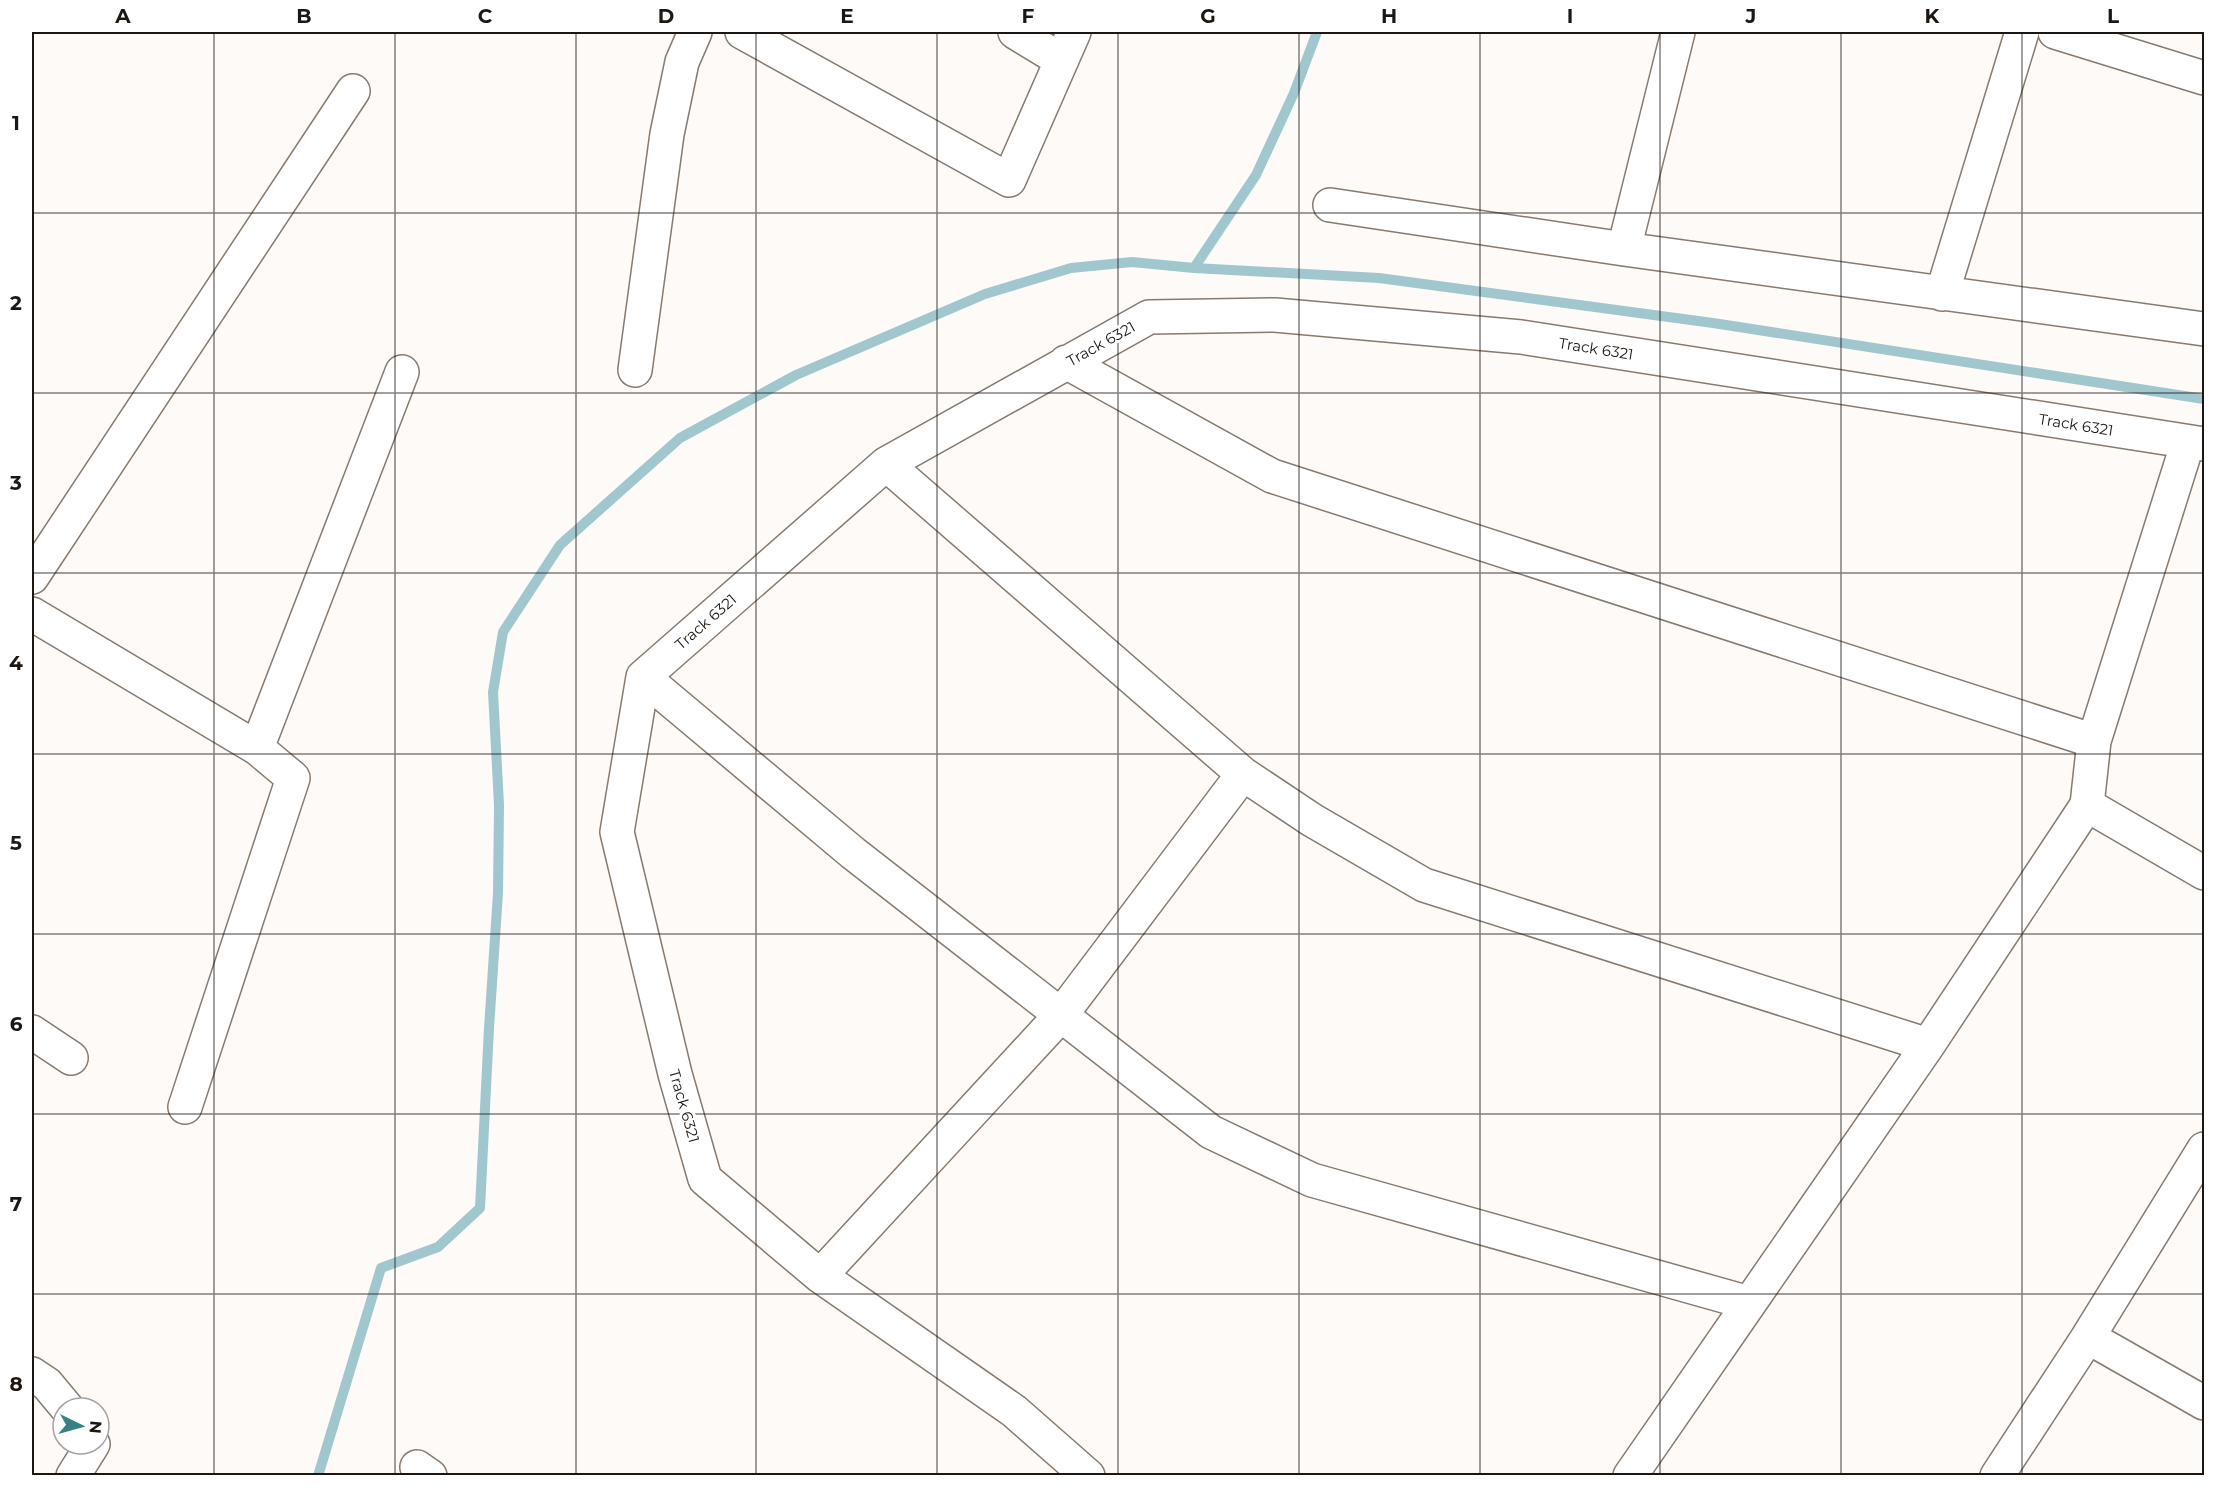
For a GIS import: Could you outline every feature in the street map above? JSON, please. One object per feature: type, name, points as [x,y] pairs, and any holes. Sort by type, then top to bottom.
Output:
[{"type":"street","points":[[635,370],[667,134],[682,62],[695,32]]},
{"type":"street","points":[[742,32],[1008,180],[1068,46],[1014,32]]},
{"type":"street","points":[[1624,249],[1678,32]]},
{"type":"street","points":[[1942,294],[2022,32]]},
{"type":"street","points":[[2055,32],[2205,78]]},
{"type":"street","points":[[32,577],[353,91]]},
{"type":"street","points":[[1330,205],[1624,249],[2205,329]]},
{"type":"street","name":"Track 6321","points":[[820,1276],[705,1179],[675,1074],[617,832],[643,677],[886,464],[1149,317],[1275,315],[1521,337],[2196,443]]},
{"type":"street","points":[[1066,362],[1272,476],[2094,741]]},
{"type":"street","points":[[257,748],[402,372]]},
{"type":"street","points":[[1630,1476],[1928,1045],[2087,805],[2094,741],[2196,443]]},
{"type":"street","points":[[886,464],[1243,774],[1312,820],[1424,885],[1928,1045]]},
{"type":"street","points":[[32,614],[257,748],[293,778],[185,1107]]},
{"type":"street","points":[[643,677],[853,853],[1211,1131],[1312,1180],[1749,1303]]},
{"type":"street","points":[[1069,1469],[1014,1411],[820,1276],[1061,1015],[1243,774]]},
{"type":"street","points":[[2087,805],[2205,873]]},
{"type":"street","points":[[32,1032],[71,1058]]},
{"type":"street","points":[[1997,1476],[2088,1337],[2205,1149]]},
{"type":"street","points":[[2088,1337],[2205,1403]]},
{"type":"street","points":[[32,1374],[47,1384],[57,1396]]},
{"type":"street","points":[[73,1476],[86,1456]]},
{"type":"waterway","points":[[318,1476],[381,1268],[438,1247],[480,1208],[498,893],[499,805],[493,692],[503,632],[560,545],[680,438],[796,375],[985,294],[1071,268],[1132,262],[1194,268],[1256,175],[1294,93],[1317,32]]},
{"type":"waterway","points":[[1194,268],[1379,278],[1713,323],[2204,399]]}]
